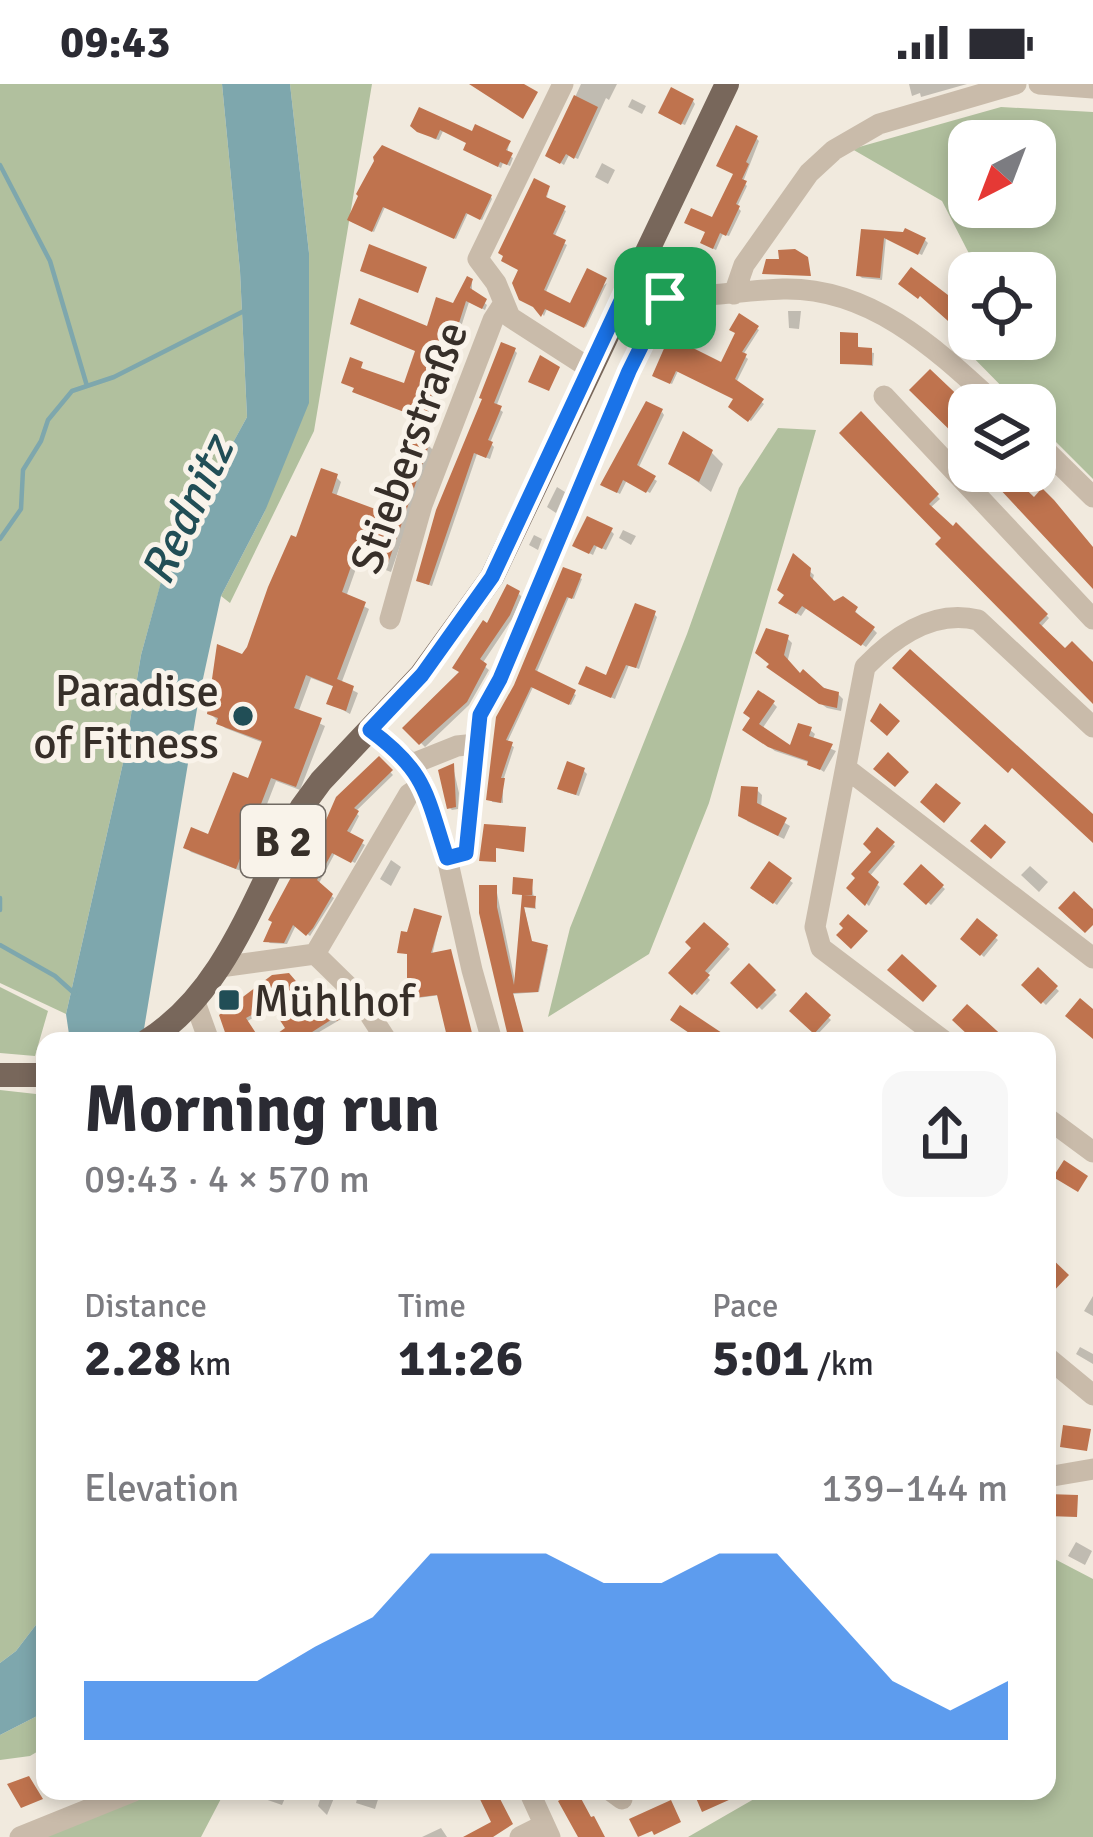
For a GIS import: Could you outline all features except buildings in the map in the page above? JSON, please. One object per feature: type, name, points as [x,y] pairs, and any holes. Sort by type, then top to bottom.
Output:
[{"type":"main road","name":"B 2","points":[[158,1032],[186,1010],[220,968],[302,807],[422,675],[492,577],[724,85]]},
{"type":"main road","points":[[0,1075],[36,1075]]},
{"type":"street","name":"Stieberstraße","points":[[563,84],[478,259],[496,283],[510,316],[589,368]]},
{"type":"street","points":[[734,294],[744,265],[809,173],[834,150],[879,124],[1016,84]]},
{"type":"street","points":[[1039,84],[1093,88]]},
{"type":"street","points":[[627,288],[665,298],[786,289],[846,296],[886,315],[971,384]]},
{"type":"street","points":[[447,858],[466,853],[480,715],[510,658],[629,371],[665,298]]},
{"type":"street","name":"Stieberstraße","points":[[390,619],[422,505],[504,304]]},
{"type":"street","points":[[884,396],[1093,619]]},
{"type":"street","points":[[1056,460],[1093,496]]},
{"type":"street","points":[[932,1032],[821,948],[815,927],[865,667],[916,627],[955,615],[978,620],[1093,727]]},
{"type":"street","points":[[370,730],[412,764],[423,785],[447,858],[490,1032]]},
{"type":"street","points":[[412,764],[457,746],[476,744]]},
{"type":"street","points":[[847,769],[1093,958]]},
{"type":"street","points":[[315,954],[410,794],[423,785]]},
{"type":"street","points":[[220,968],[315,954]]},
{"type":"street","points":[[315,954],[357,995],[381,1032]]},
{"type":"street","points":[[186,1010],[202,1032]]},
{"type":"street","points":[[1056,1125],[1093,1152]]},
{"type":"street","points":[[1056,1364],[1093,1395]]},
{"type":"street","points":[[1056,1475],[1093,1469]]},
{"type":"street","points":[[20,1837],[112,1800]]},
{"type":"street","points":[[520,1837],[547,1831],[533,1800]]},
{"type":"green space","points":[[0,84],[222,84],[240,271],[247,417],[165,568],[141,655],[123,763],[66,1014],[0,983]]},
{"type":"green space","points":[[290,84],[372,84],[314,431],[230,603],[221,596],[265,511],[309,253]]},
{"type":"green space","points":[[1001,107],[1093,112],[1093,479],[1056,442],[1056,384],[999,384],[976,360],[1056,360],[1056,252],[968,252],[956,228],[1056,228],[1056,120],[955,120]]},
{"type":"green space","points":[[948,122],[948,213],[942,201],[852,149]]},
{"type":"green space","points":[[778,428],[816,430],[709,803],[649,954],[548,1017],[570,928],[687,634],[739,488]]},
{"type":"green space","points":[[0,987],[48,1011],[42,1032],[36,1032],[35,1056],[0,1053]]},
{"type":"green space","points":[[0,1090],[36,1094],[36,1625],[0,1663]]},
{"type":"green space","points":[[1056,1560],[1093,1579],[1093,1837],[688,1837],[752,1800],[1056,1800]]},
{"type":"green space","points":[[36,1717],[36,1752],[30,1756],[0,1760],[0,1735]]},
{"type":"green space","points":[[131,1800],[220,1800],[201,1837],[43,1837]]},
{"type":"water","points":[[222,84],[290,84],[309,253],[309,403],[265,511],[221,596],[199,697],[143,1032],[69,1032],[66,1014],[123,763],[141,655],[165,567],[247,417],[240,271]]},
{"type":"water","points":[[36,1625],[36,1717],[0,1735],[0,1663]]},
{"type":"waterway","points":[[0,165],[50,261],[87,386]]},
{"type":"waterway","points":[[0,539],[21,509],[23,470],[48,420],[72,391],[114,377],[244,311]]},
{"type":"waterway","points":[[0,898],[0,910]]},
{"type":"waterway","points":[[0,945],[55,976],[75,994]]},
{"type":"place","name":"Paradise of Fitness","points":[[243,716]]},
{"type":"place","name":"Mühlhof","points":[[229,1000]]},
{"type":"route","points":[[627,288],[665,298],[629,371],[500,679],[480,715],[466,853],[447,858],[412,764],[370,730],[422,675],[492,577],[627,288]]},
{"type":"water label","name":"Rednitz","points":[[186,510]]}]
